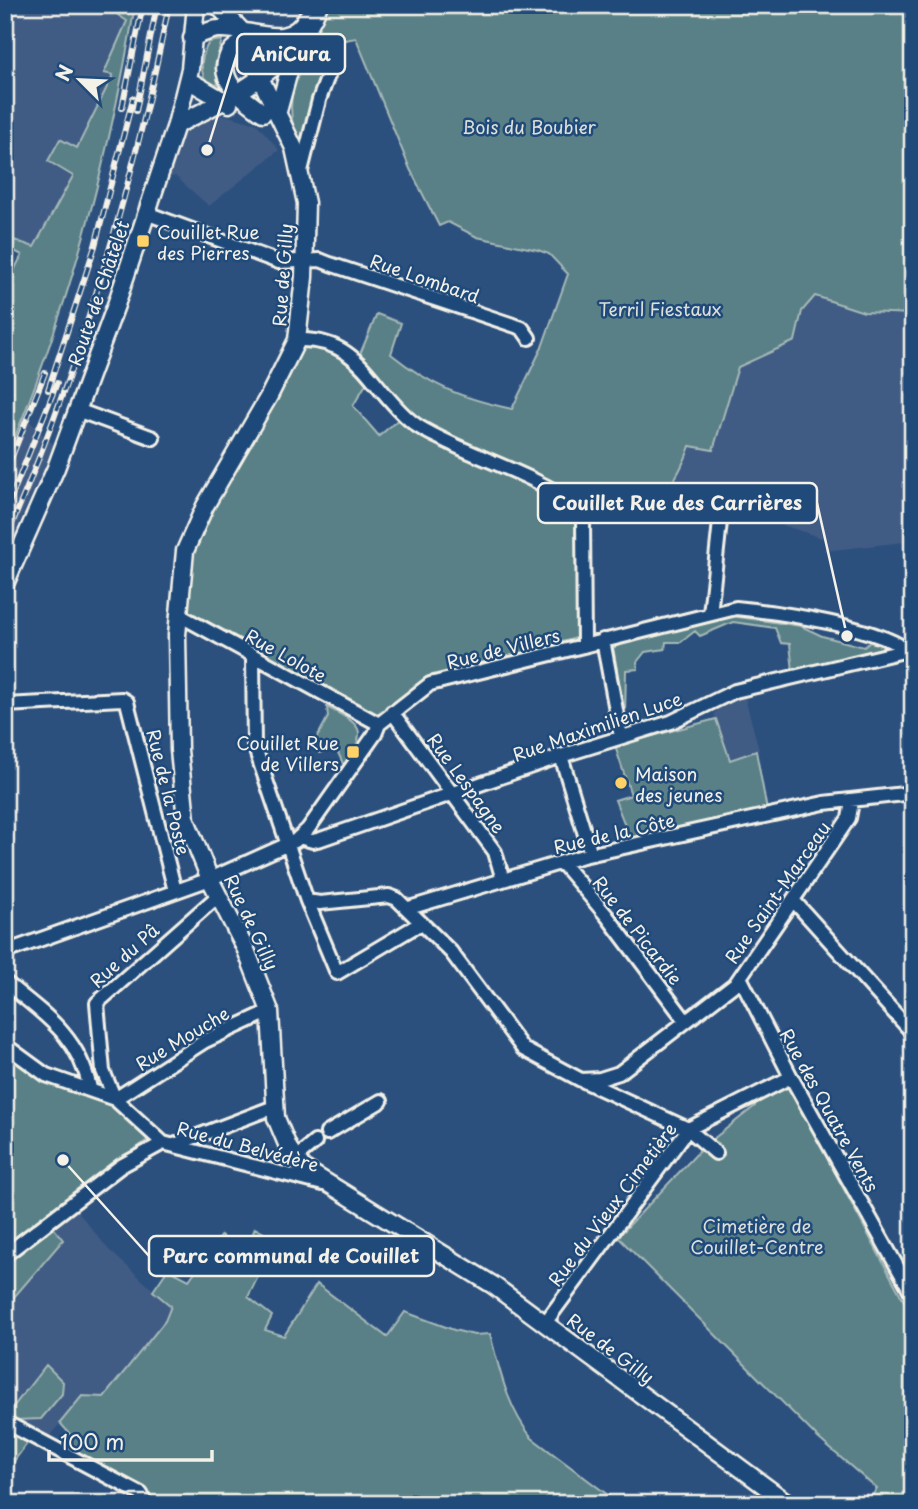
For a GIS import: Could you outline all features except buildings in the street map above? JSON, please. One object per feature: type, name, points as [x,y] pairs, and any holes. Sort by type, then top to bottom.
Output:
[{"type":"main road","name":"Route de Châtelet","points":[[5,584],[77,410],[176,125],[188,80],[196,5]]},
{"type":"main road","points":[[216,5],[245,36]]},
{"type":"main road","points":[[192,37],[217,29],[245,36],[276,38],[289,34],[303,24],[313,5]]},
{"type":"main road","points":[[270,112],[297,46],[319,5]]},
{"type":"main road","points":[[245,36],[230,51],[225,62],[225,74],[235,91],[270,112]]},
{"type":"main road","name":"Rue de Gilly","points":[[245,36],[251,59],[262,79],[270,112],[284,129],[301,171],[306,204],[297,340],[269,396],[205,506],[185,551],[179,615],[179,750],[186,820],[210,878],[247,950],[270,1011],[274,1107],[289,1149],[303,1168],[493,1286],[789,1504]]},
{"type":"main road","points":[[176,125],[223,102],[235,91],[262,79],[297,46]]},
{"type":"main road","points":[[188,80],[223,102],[270,112]]},
{"type":"street","points":[[301,171],[319,100],[330,71]]},
{"type":"street","name":"Rue Lombard","points":[[146,212],[279,262],[320,260],[523,328],[530,338]]},
{"type":"street","points":[[297,340],[316,339],[337,345],[360,362],[390,403],[414,425],[574,503],[583,518],[584,646]]},
{"type":"street","points":[[77,410],[153,438]]},
{"type":"street","points":[[710,614],[723,494]]},
{"type":"street","name":"Rue de Villers","points":[[5,952],[210,878],[299,836],[308,829],[375,734],[379,724],[430,684],[736,608],[785,614],[891,640],[911,652]]},
{"type":"street","name":"Rue Lolote","points":[[179,615],[253,658],[379,724]]},
{"type":"street","points":[[603,640],[621,737]]},
{"type":"street","name":"Rue Maximilien Luce","points":[[299,836],[313,841],[321,839],[561,756],[671,722],[735,691],[911,652]]},
{"type":"street","points":[[253,658],[254,745],[285,844],[337,973],[421,923]]},
{"type":"street","name":"Rue de la Poste","points":[[5,705],[122,699],[127,702],[176,891]]},
{"type":"street","name":"Rue Lespagne","points":[[392,712],[495,852],[503,880]]},
{"type":"street","points":[[561,756],[591,855]]},
{"type":"street","name":"Rue de la Côte","points":[[408,908],[591,855],[824,803],[852,802],[913,793]]},
{"type":"street","name":"Rue Saint-Marceau","points":[[581,1080],[600,1079],[618,1073],[740,977],[849,818],[852,802]]},
{"type":"street","name":"Rue de Picardie","points":[[562,863],[607,916],[685,1020]]},
{"type":"street","name":"Rue du Pâ","points":[[115,1099],[103,1071],[97,1003],[219,895]]},
{"type":"street","points":[[307,901],[320,903],[389,896],[408,908],[451,953],[523,1049],[581,1080],[688,1129],[716,1153]]},
{"type":"street","points":[[793,900],[912,1032]]},
{"type":"street","name":"Rue des Quatre Vents","points":[[740,977],[791,1077],[913,1295]]},
{"type":"street","points":[[5,982],[67,1034],[85,1069],[90,1088]]},
{"type":"street","name":"Rue Mouche","points":[[115,1099],[205,1041],[270,1011]]},
{"type":"street","name":"Rue du Belvédère","points":[[5,1045],[46,1075],[90,1088],[115,1099],[169,1144],[332,1186]]},
{"type":"street","name":"Rue du Vieux Cimetière","points":[[545,1323],[688,1129],[791,1077]]},
{"type":"street","points":[[327,1133],[381,1101]]},
{"type":"street","points":[[5,1255],[121,1166],[169,1144],[274,1107]]},
{"type":"street","points":[[296,1158],[315,1142]]},
{"type":"street","points":[[5,1422],[141,1500]]},
{"type":"shaded area","points":[[5,5],[118,5],[118,15],[127,21],[105,73],[113,75],[77,148],[48,161],[73,175],[34,247],[5,237]]},
{"type":"shaded area","points":[[207,114],[228,116],[257,124],[279,150],[209,206],[175,176],[167,178],[183,131]]},
{"type":"shaded area","points":[[815,296],[863,312],[913,314],[913,541],[824,551],[828,540],[761,518],[764,508],[732,493],[713,494],[674,484],[690,446],[713,449],[738,367],[795,341],[802,311]]},
{"type":"shaded area","points":[[24,416],[54,445],[5,554],[5,461]]},
{"type":"shaded area","points":[[744,694],[759,750],[730,761],[714,714],[727,700]]},
{"type":"shaded area","points":[[74,1207],[109,1250],[171,1306],[165,1321],[104,1397],[82,1396],[49,1437],[14,1420],[41,1419],[46,1366],[13,1407],[5,1401],[5,1301],[10,1303],[63,1240],[53,1227]]},
{"type":"green space","points":[[118,5],[135,5],[99,179],[67,294],[5,461],[5,412],[13,391],[5,387],[5,288],[22,255],[5,246],[5,237],[34,247],[73,176],[48,161],[60,139],[77,148],[113,75],[104,73],[127,21],[118,15]]},
{"type":"green space","points":[[323,5],[913,5],[913,314],[864,312],[815,296],[802,311],[795,341],[738,367],[713,450],[690,446],[652,518],[603,508],[604,490],[588,486],[582,497],[591,634],[428,679],[374,716],[186,610],[195,544],[215,497],[303,342],[327,350],[345,360],[378,392],[366,384],[353,406],[379,436],[400,418],[360,354],[377,314],[401,323],[391,354],[420,375],[447,389],[512,409],[542,347],[568,274],[549,254],[477,237],[448,222],[439,226],[410,169],[356,38],[339,41],[319,82],[300,143],[293,127],[292,92],[302,56]]},
{"type":"green space","points":[[222,40],[215,65],[218,85],[211,88],[202,72],[202,60],[209,42]]},
{"type":"green space","points":[[724,615],[801,626],[822,636],[864,647],[870,642],[886,646],[875,654],[793,671],[790,644],[781,643],[775,628],[733,622],[700,636],[695,631],[681,642],[666,642],[665,649],[645,652],[637,662],[638,669],[626,670],[625,715],[613,647]]},
{"type":"green space","points":[[327,707],[349,719],[358,730],[357,744],[344,766],[336,748],[319,753],[315,741],[328,717]]},
{"type":"green space","points":[[716,719],[730,760],[756,751],[767,810],[630,838],[615,800],[631,795],[615,746]]},
{"type":"green space","points":[[5,1051],[106,1101],[150,1138],[5,1246]]},
{"type":"green space","name":"Cimetière de Couillet-Centre","points":[[787,1087],[913,1318],[913,1504],[865,1504],[877,1489],[818,1438],[618,1237],[703,1147],[755,1106],[755,1102]]},
{"type":"green space","points":[[53,1227],[63,1240],[9,1303],[5,1301],[5,1261]]},
{"type":"green space","points":[[255,1228],[276,1240],[248,1297],[272,1316],[265,1330],[284,1336],[317,1284],[387,1337],[405,1312],[454,1330],[474,1335],[490,1334],[510,1401],[532,1438],[620,1504],[154,1504],[55,1448],[70,1434],[60,1423],[82,1396],[104,1397],[165,1321],[171,1306],[153,1291],[168,1269],[189,1280],[221,1235],[244,1256]]},
{"type":"green space","points":[[46,1365],[63,1382],[62,1394],[41,1419],[14,1420],[5,1414],[5,1401],[13,1407]]},
{"type":"green space","points":[[5,1431],[29,1441],[5,1473]]},
{"type":"railway","points":[[122,108],[143,5]]},
{"type":"railway","points":[[136,111],[157,5]]},
{"type":"railway","points":[[5,540],[57,410],[101,277],[121,210],[169,5]]},
{"type":"railway","points":[[48,390],[95,246],[133,98]]},
{"type":"railway","points":[[5,474],[45,373]]},
{"type":"railway","points":[[5,513],[57,383]]},
{"type":"place","name":"AniCura","points":[[207,150]]},
{"type":"place","name":"Couillet Rue des Pierres","points":[[143,241]]},
{"type":"place","name":"Couillet Rue des Carrières","points":[[847,636]]},
{"type":"place","name":"Couillet Rue de Villers","points":[[353,752]]},
{"type":"place","name":"Maison des jeunes","points":[[621,783]]},
{"type":"place","name":"Parc communal de Couillet","points":[[63,1160]]},
{"type":"park label","name":"Bois du Boubier","points":[[529,126]]},
{"type":"park label","name":"Terril Fiestaux","points":[[660,308]]}]
